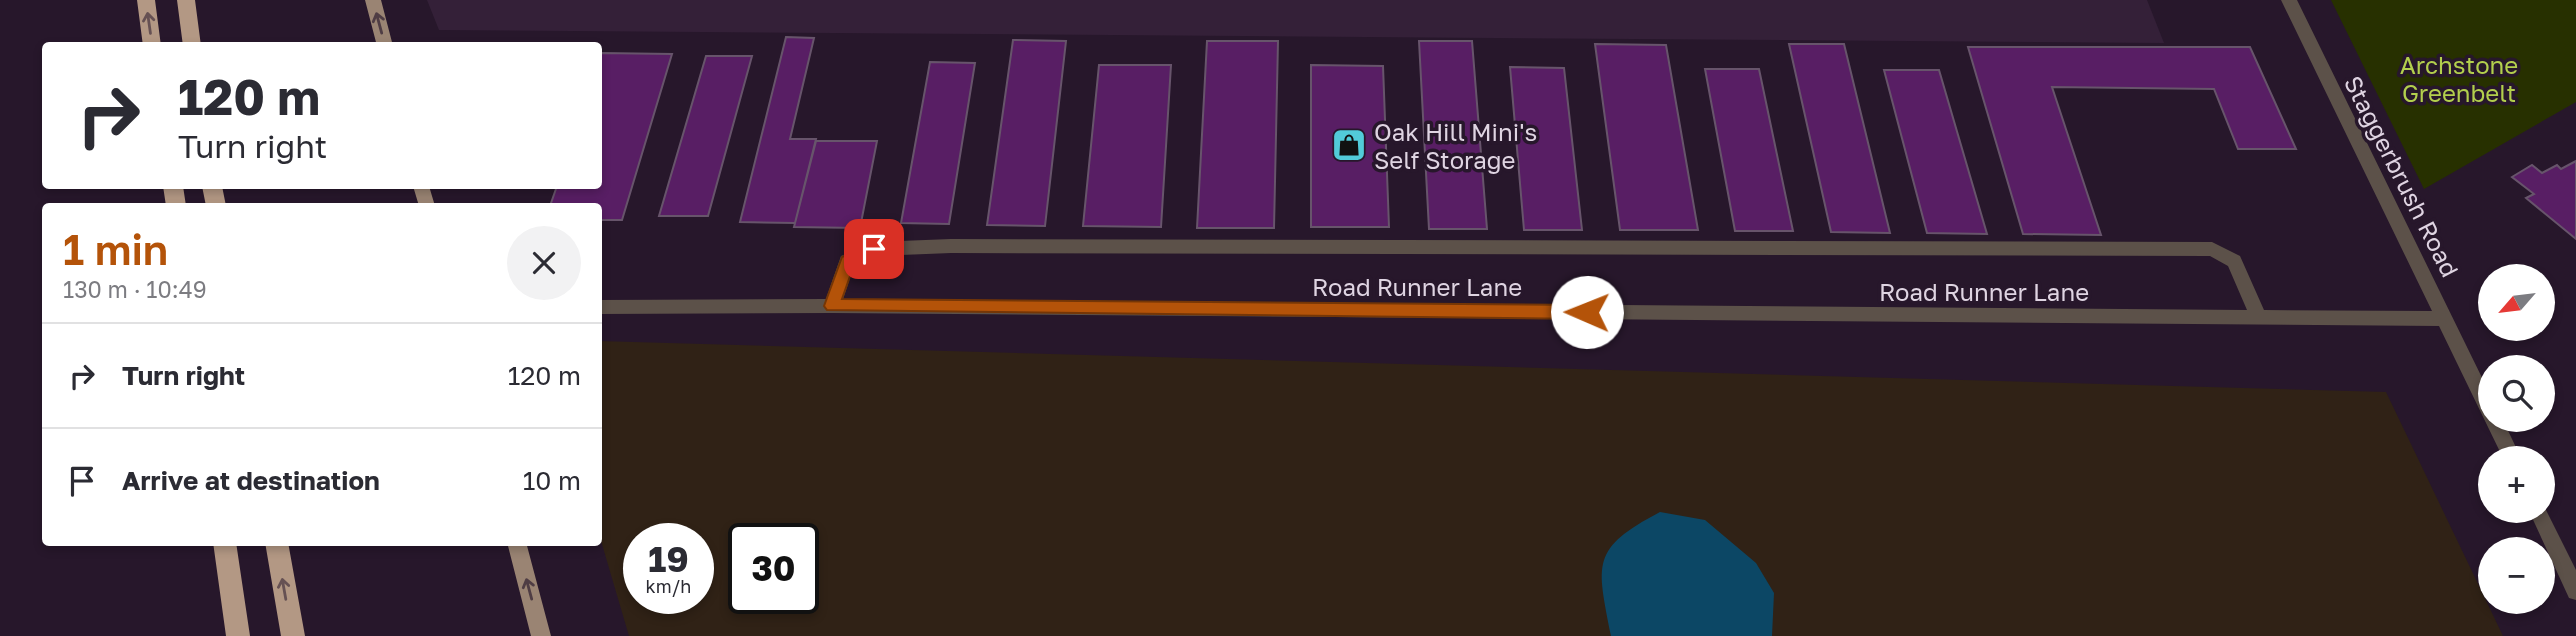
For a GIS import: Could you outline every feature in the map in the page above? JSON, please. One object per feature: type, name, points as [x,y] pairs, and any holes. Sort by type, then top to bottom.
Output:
[{"type":"highway","points":[[146,0],[151,42]]},
{"type":"highway","points":[[186,0],[191,42]]},
{"type":"highway","points":[[225,546],[238,636]]},
{"type":"highway","points":[[277,546],[293,636]]},
{"type":"main road","points":[[373,0],[384,42]]},
{"type":"main road","points":[[517,546],[541,636]]},
{"type":"street","name":"Staggerbrush Road","points":[[2289,0],[2478,387]]},
{"type":"street","points":[[832,306],[847,261],[874,249],[992,246],[2212,249],[2234,261],[2259,318]]},
{"type":"street","name":"Road Runner Lane","points":[[602,307],[832,306],[2446,319]]},
{"type":"street","points":[[2544,523],[2576,592]]},
{"type":"shaded area","points":[[427,0],[2147,0],[2164,43],[439,30]]},
{"type":"shaded area","points":[[602,341],[2386,392],[2478,584],[2478,614],[2492,614],[2503,636],[629,636],[602,544]]},
{"type":"green space","name":"Archstone Greenbelt","points":[[2331,0],[2576,0],[2576,102],[2424,189]]},
{"type":"water","points":[[1660,512],[1705,520],[1756,563],[1774,593],[1772,636],[1611,636],[1603,591],[1604,560],[1610,548],[1621,537]]},
{"type":"building","points":[[786,37],[814,38],[790,139],[816,139],[795,223],[740,222]]},
{"type":"building","points":[[1013,40],[1066,41],[1045,226],[987,225]]},
{"type":"building","points":[[1207,41],[1278,41],[1274,228],[1197,228]]},
{"type":"building","points":[[1419,41],[1472,41],[1487,229],[1429,229]]},
{"type":"building","points":[[1595,44],[1666,45],[1698,230],[1620,230]]},
{"type":"building","points":[[1789,44],[1844,44],[1890,233],[1831,232]]},
{"type":"building","points":[[1968,47],[2250,47],[2296,149],[2238,149],[2214,89],[2052,87],[2101,235],[2023,234]]},
{"type":"building","points":[[602,53],[672,54],[622,220],[602,220],[602,203],[551,203],[556,189],[602,189]]},
{"type":"building","points":[[706,56],[752,56],[708,216],[659,216]]},
{"type":"building","points":[[930,62],[975,63],[949,224],[901,223]]},
{"type":"building","points":[[1099,65],[1171,65],[1161,227],[1083,226]]},
{"type":"building","points":[[1311,65],[1383,66],[1389,227],[1311,227]]},
{"type":"building","points":[[1510,67],[1564,68],[1582,230],[1524,230]]},
{"type":"building","points":[[1705,69],[1759,69],[1793,231],[1735,231]]},
{"type":"building","points":[[1884,70],[1939,70],[1987,234],[1927,233]]},
{"type":"building","points":[[816,141],[877,141],[860,228],[794,227]]},
{"type":"building","points":[[2576,161],[2576,239],[2526,198],[2534,194],[2512,177],[2532,165],[2542,173],[2557,165],[2561,169]]},
{"type":"place","name":"Oak Hill Mini's Self Storage","points":[[1349,145]]},
{"type":"route","points":[[874,249],[847,261],[832,306],[1587,312]]}]
